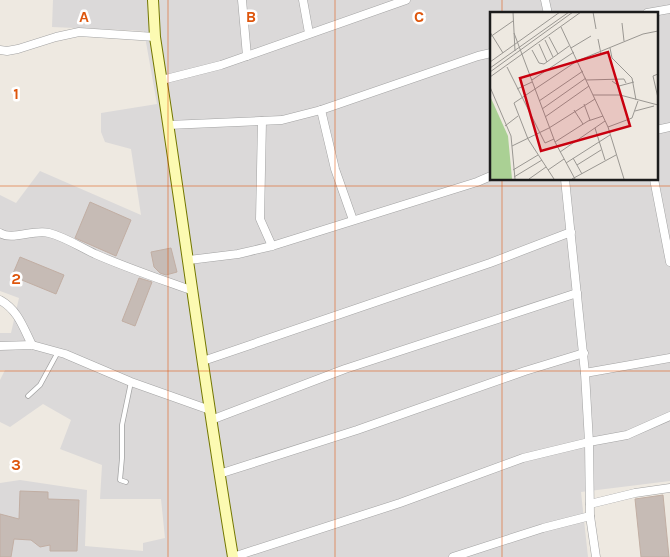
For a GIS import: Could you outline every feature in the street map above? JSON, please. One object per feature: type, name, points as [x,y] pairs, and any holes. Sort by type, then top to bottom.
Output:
[{"type":"main road","points":[[153,0],[155,38],[189,260],[210,415],[233,557]]},
{"type":"street","points":[[242,0],[247,56]]},
{"type":"street","points":[[303,0],[309,33]]},
{"type":"street","points":[[162,80],[221,65],[406,0]]},
{"type":"street","points":[[647,12],[670,9]]},
{"type":"street","points":[[0,50],[8,51],[79,32],[155,38]]},
{"type":"street","points":[[168,125],[282,120],[321,110],[490,53]]},
{"type":"street","points":[[321,110],[335,169],[353,220]]},
{"type":"street","points":[[262,121],[260,219],[272,246]]},
{"type":"street","points":[[189,260],[238,254],[272,246],[490,176]]},
{"type":"street","points":[[565,180],[584,353],[589,442],[590,516],[596,557]]},
{"type":"street","points":[[654,180],[670,262]]},
{"type":"street","points":[[0,232],[4,235],[12,236],[38,231],[51,233],[96,254],[193,291]]},
{"type":"street","points":[[203,361],[490,263],[571,232]]},
{"type":"street","points":[[0,346],[32,345],[58,352],[210,415],[577,292]]},
{"type":"street","points":[[0,300],[8,304],[19,316],[32,345]]},
{"type":"street","points":[[219,474],[357,430],[524,370],[584,353]]},
{"type":"street","points":[[585,372],[670,358]]},
{"type":"street","points":[[233,557],[400,504],[523,458],[627,435],[670,416]]},
{"type":"street","points":[[590,504],[635,493],[670,488]]},
{"type":"street","points":[[453,557],[543,528],[590,516]]},
{"type":"lane","points":[[28,396],[40,385],[58,352]]},
{"type":"lane","points":[[126,482],[120,480],[119,475],[122,458],[122,425],[131,382]]},
{"type":"shaded area","points":[[53,0],[670,0],[670,481],[581,492],[588,557],[0,557],[0,483],[20,480],[87,490],[85,546],[143,551],[143,543],[165,538],[161,499],[100,499],[102,465],[60,449],[71,420],[43,404],[10,427],[0,422],[0,380],[5,370],[0,370],[0,333],[11,333],[19,298],[0,291],[0,195],[16,203],[40,171],[141,215],[131,149],[105,142],[101,132],[101,113],[157,104],[144,31],[52,27]]},
{"type":"building","points":[[90,202],[131,220],[116,256],[75,238]]},
{"type":"building","points":[[171,248],[177,272],[166,275],[160,273],[154,267],[151,252]]},
{"type":"building","points":[[20,257],[64,275],[56,294],[12,276]]},
{"type":"building","points":[[139,278],[152,282],[135,326],[122,321]]},
{"type":"building","points":[[20,491],[48,492],[48,499],[79,500],[77,551],[50,551],[50,545],[40,547],[31,540],[14,539],[11,557],[0,557],[0,514],[19,519]]},
{"type":"building","points":[[663,495],[669,557],[641,557],[635,499]]}]
